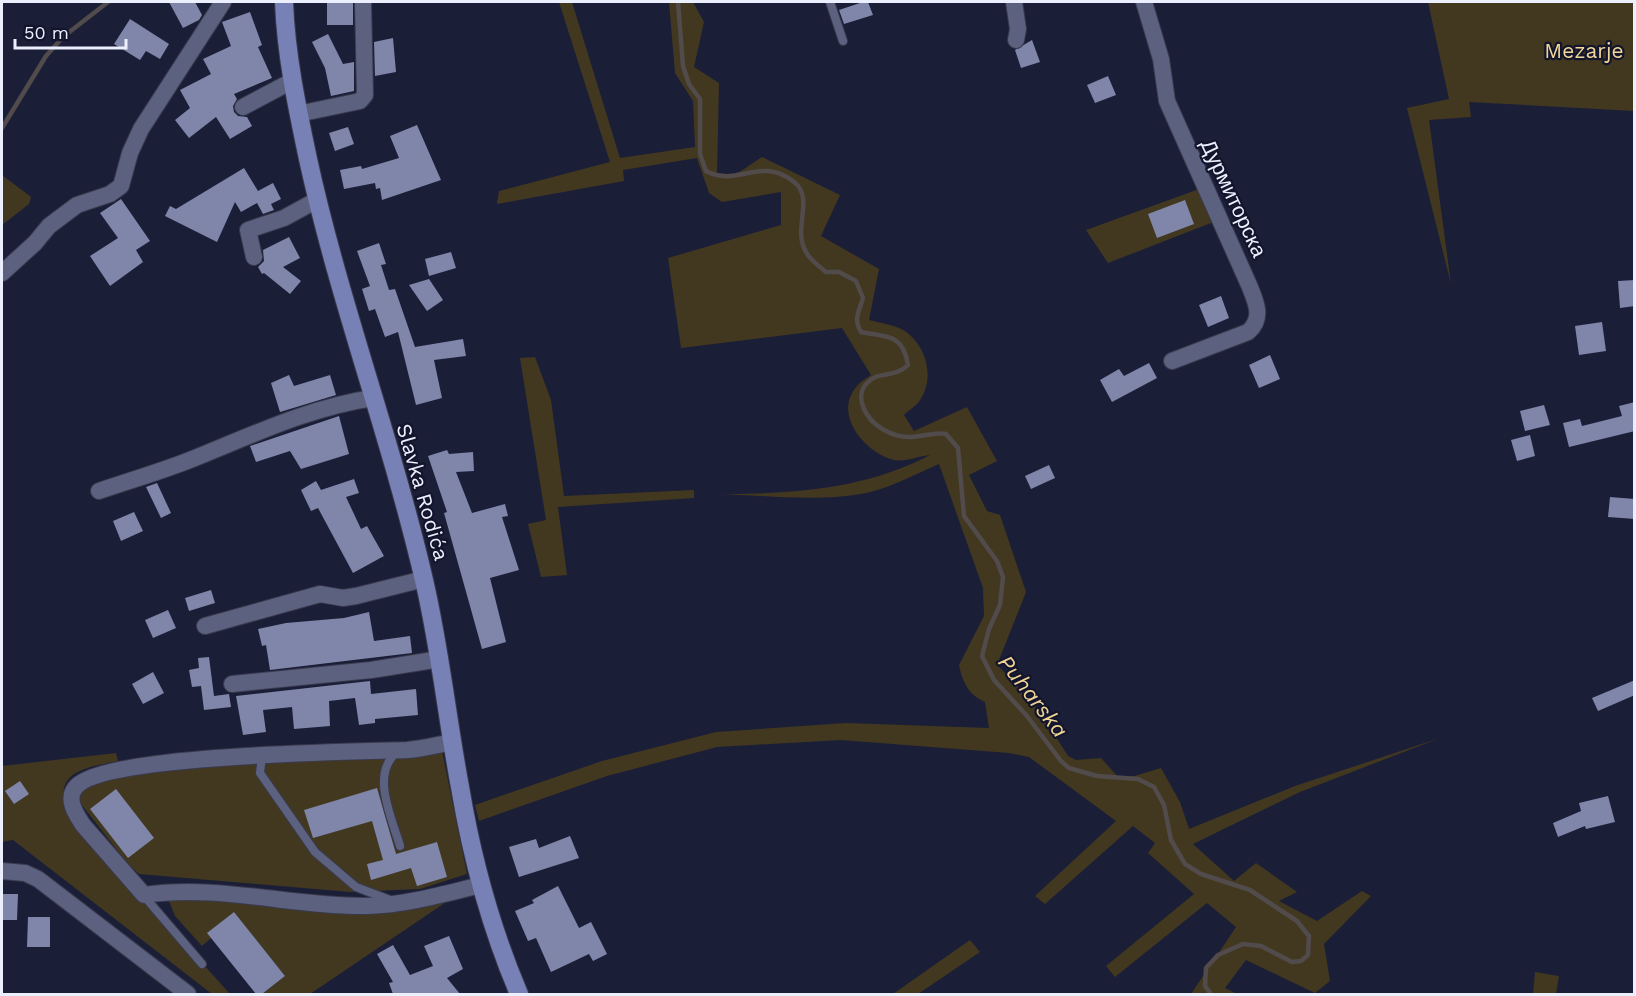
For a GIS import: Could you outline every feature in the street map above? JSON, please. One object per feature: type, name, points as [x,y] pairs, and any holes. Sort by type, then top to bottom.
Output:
[{"type":"main road","name":"Slavka Rodića","points":[[284,2],[286,45],[317,200],[424,579],[440,659],[452,742],[481,885],[502,953],[519,994]]},
{"type":"street","points":[[2,273],[35,243],[49,226],[77,205],[110,194],[121,186],[130,153],[141,129],[223,2]]},
{"type":"street","points":[[298,114],[360,101],[365,95],[363,2]]},
{"type":"street","points":[[1014,2],[1018,29],[1016,40]]},
{"type":"street","name":"Дурмиторска","points":[[1144,2],[1161,59],[1167,101],[1249,285],[1258,312],[1255,326],[1248,332],[1172,361]]},
{"type":"street","points":[[243,107],[292,81]]},
{"type":"street","points":[[254,257],[248,230],[284,219],[317,200]]},
{"type":"street","points":[[99,491],[191,459],[287,421],[351,402],[373,398]]},
{"type":"street","points":[[205,626],[320,594],[343,598],[424,579]]},
{"type":"street","points":[[232,684],[371,670],[440,659]]},
{"type":"street","points":[[452,742],[400,750],[262,756],[124,768],[84,780],[74,788],[71,802],[74,812],[144,895],[178,890],[368,906],[401,903],[481,885]]},
{"type":"street","points":[[2,872],[26,873],[38,879],[188,994]]},
{"type":"lane","points":[[830,2],[843,41]]},
{"type":"lane","points":[[400,750],[388,761],[384,785],[400,846]]},
{"type":"lane","points":[[262,756],[260,773],[315,852],[356,887],[401,903]]},
{"type":"lane","points":[[144,895],[202,964]]},
{"type":"green space","points":[[559,2],[572,2],[620,158],[695,147],[693,101],[675,73],[669,2],[693,2],[704,22],[694,67],[719,83],[717,173],[735,175],[762,157],[840,195],[821,236],[879,269],[869,320],[901,329],[913,337],[924,354],[927,364],[927,384],[924,394],[918,403],[904,415],[914,431],[967,407],[997,461],[969,475],[987,511],[1000,515],[1026,592],[997,665],[1033,701],[1068,756],[1076,760],[1101,758],[1121,780],[1161,768],[1180,802],[1189,829],[1295,786],[1440,738],[1300,792],[1193,844],[1234,881],[1256,863],[1297,892],[1279,901],[1317,921],[1362,891],[1371,896],[1324,944],[1330,981],[1315,993],[1246,960],[1225,988],[1237,994],[1191,994],[1236,927],[1207,903],[1115,977],[1106,966],[1194,894],[1148,853],[1155,843],[1133,826],[1045,904],[1035,896],[1116,821],[1029,757],[1009,753],[841,740],[717,747],[607,776],[479,821],[475,805],[602,761],[716,732],[846,723],[989,728],[985,702],[967,687],[959,665],[984,616],[983,588],[939,464],[891,485],[861,494],[807,498],[716,494],[771,493],[826,488],[879,476],[930,455],[894,460],[872,449],[855,431],[848,408],[850,397],[858,385],[871,375],[842,328],[681,348],[668,258],[781,225],[781,192],[722,202],[709,193],[697,158],[623,170],[624,181],[497,204],[499,191],[610,162]]},
{"type":"green space","name":"Mezarje","points":[[1428,2],[1634,2],[1634,111],[1469,102],[1471,117],[1429,120],[1451,284],[1407,108],[1449,99]]},
{"type":"green space","points":[[2,175],[31,197],[29,204],[2,225]]},
{"type":"green space","points":[[1202,188],[1216,221],[1108,263],[1086,230]]},
{"type":"green space","points":[[535,357],[551,400],[564,496],[694,490],[694,498],[558,507],[567,575],[541,577],[528,524],[546,520],[520,358]]},
{"type":"green space","points":[[441,746],[467,874],[420,889],[350,892],[139,874],[127,863],[78,800],[81,787],[95,775]]},
{"type":"green space","points":[[116,753],[118,761],[83,770],[68,780],[64,789],[64,800],[68,814],[230,994],[212,994],[13,840],[2,842],[2,766]]},
{"type":"green space","points":[[464,890],[310,994],[262,994],[285,976],[234,912],[208,933],[211,938],[202,946],[175,916],[169,901],[172,897],[313,904]]},
{"type":"green space","points":[[970,940],[980,952],[918,994],[893,994]]},
{"type":"green space","points":[[1535,972],[1559,976],[1556,994],[1533,994]]},
{"type":"building","points":[[169,2],[195,2],[202,15],[199,20],[183,28]]},
{"type":"building","points":[[327,2],[353,2],[353,25],[327,25]]},
{"type":"building","points":[[868,2],[873,15],[844,24],[839,10]]},
{"type":"building","points":[[250,12],[262,45],[258,47],[272,78],[234,94],[237,99],[233,106],[234,112],[238,116],[247,117],[252,126],[230,139],[216,117],[189,138],[175,120],[190,108],[180,90],[211,74],[203,59],[231,46],[222,22]]},
{"type":"building","points":[[130,19],[169,44],[160,59],[146,51],[140,60],[114,44]]},
{"type":"building","points":[[328,34],[343,64],[354,62],[354,91],[331,96],[325,68],[312,42]]},
{"type":"building","points":[[393,38],[396,72],[375,76],[374,42]]},
{"type":"building","points":[[1032,40],[1040,62],[1021,68],[1015,50]]},
{"type":"building","points":[[1108,76],[1116,95],[1095,103],[1087,85]]},
{"type":"building","points":[[417,125],[441,180],[382,200],[380,188],[376,189],[375,183],[344,189],[340,170],[361,166],[362,169],[399,158],[390,136]]},
{"type":"building","points":[[348,127],[354,144],[335,151],[329,133]]},
{"type":"building","points":[[244,168],[258,191],[273,183],[281,199],[271,204],[274,210],[263,214],[257,203],[241,212],[235,202],[217,242],[165,216],[170,206],[176,209]]},
{"type":"building","points":[[121,199],[150,241],[136,250],[143,262],[110,286],[90,256],[118,238],[100,213]]},
{"type":"building","points":[[1185,200],[1194,224],[1157,238],[1148,214]]},
{"type":"building","points":[[289,237],[300,258],[283,267],[301,281],[290,294],[264,273],[262,274],[258,267],[264,261],[263,250]]},
{"type":"building","points":[[379,243],[386,264],[381,265],[389,290],[395,289],[415,347],[463,339],[466,356],[434,360],[442,398],[416,405],[398,332],[385,337],[375,309],[369,311],[362,289],[370,286],[357,251]]},
{"type":"building","points":[[451,252],[456,268],[429,276],[425,259]]},
{"type":"building","points":[[429,279],[443,300],[427,311],[409,285]]},
{"type":"building","points":[[1635,280],[1635,306],[1620,308],[1618,281]]},
{"type":"building","points":[[1221,296],[1229,318],[1208,327],[1199,305]]},
{"type":"building","points":[[1602,322],[1606,351],[1579,355],[1575,326]]},
{"type":"building","points":[[1270,355],[1280,379],[1259,388],[1249,365]]},
{"type":"building","points":[[1149,363],[1157,378],[1112,402],[1100,380],[1119,369],[1124,376]]},
{"type":"building","points":[[289,375],[294,386],[330,375],[336,395],[280,412],[271,383]]},
{"type":"building","points":[[1635,402],[1635,431],[1569,447],[1563,423],[1580,419],[1582,426],[1622,416],[1619,406]]},
{"type":"building","points":[[1544,405],[1550,425],[1525,431],[1520,411]]},
{"type":"building","points":[[339,416],[349,454],[301,469],[290,451],[256,462],[250,446]]},
{"type":"building","points":[[1530,435],[1535,456],[1517,461],[1511,440]]},
{"type":"building","points":[[447,450],[449,454],[473,452],[474,471],[456,472],[472,513],[505,504],[508,516],[502,517],[519,570],[490,578],[506,642],[482,649],[444,513],[447,512],[428,456]]},
{"type":"building","points":[[1049,465],[1055,478],[1031,489],[1025,476]]},
{"type":"building","points":[[354,479],[359,493],[346,497],[361,529],[367,526],[384,556],[353,573],[318,508],[311,511],[301,490],[316,481],[321,490]]},
{"type":"building","points":[[157,483],[171,513],[161,518],[146,487]]},
{"type":"building","points":[[1610,497],[1635,499],[1635,519],[1608,517]]},
{"type":"building","points":[[134,512],[143,531],[121,541],[113,521]]},
{"type":"building","points":[[211,590],[215,603],[189,611],[185,598]]},
{"type":"building","points":[[168,610],[176,628],[153,638],[145,620]]},
{"type":"building","points":[[369,612],[374,641],[410,636],[412,653],[270,670],[266,645],[262,646],[258,629],[286,623],[344,618]]},
{"type":"building","points":[[209,657],[214,696],[229,694],[231,707],[204,710],[201,686],[192,687],[189,670],[199,668],[198,658]]},
{"type":"building","points":[[153,672],[164,693],[143,704],[132,684]]},
{"type":"building","points":[[1635,680],[1635,695],[1598,711],[1592,698]]},
{"type":"building","points":[[370,681],[371,694],[416,689],[418,715],[375,719],[375,723],[359,725],[355,698],[329,701],[330,726],[294,729],[292,707],[263,710],[266,732],[243,735],[236,696]]},
{"type":"building","points":[[20,781],[29,794],[14,804],[5,791]]},
{"type":"building","points":[[377,788],[396,854],[437,842],[447,877],[417,886],[411,868],[371,880],[367,864],[383,860],[372,821],[313,838],[304,810]]},
{"type":"building","points":[[116,789],[154,838],[128,858],[90,809]]},
{"type":"building","points":[[1608,796],[1615,822],[1586,829],[1585,826],[1558,837],[1553,823],[1581,811],[1579,803]]},
{"type":"building","points":[[570,836],[579,858],[519,877],[509,847],[536,839],[539,848]]},
{"type":"building","points":[[558,886],[579,928],[591,922],[607,954],[593,961],[589,954],[551,972],[536,938],[528,941],[515,911],[534,903],[532,900]]},
{"type":"building","points":[[2,894],[18,894],[17,920],[2,920]]},
{"type":"building","points":[[234,912],[285,976],[262,994],[256,994],[207,933]]},
{"type":"building","points":[[28,917],[50,917],[50,947],[27,947]]},
{"type":"building","points":[[449,936],[463,969],[447,978],[460,994],[393,994],[389,983],[393,982],[377,954],[393,945],[410,975],[433,966],[424,946]]},
{"type":"waterway","points":[[2,128],[46,56],[63,37],[108,2]]},
{"type":"waterway","name":"Puharska","points":[[678,2],[683,66],[689,84],[700,99],[700,154],[706,171],[728,176],[770,171],[782,174],[794,182],[803,196],[801,234],[802,243],[808,255],[826,272],[839,272],[856,281],[863,298],[857,319],[861,332],[892,338],[898,342],[906,355],[908,365],[903,369],[876,377],[865,386],[861,399],[867,415],[882,429],[895,435],[909,437],[946,434],[958,448],[964,516],[997,561],[1003,577],[1000,605],[989,629],[982,656],[994,680],[1069,768],[1097,776],[1138,779],[1154,787],[1164,805],[1171,840],[1185,864],[1201,874],[1250,890],[1297,921],[1309,936],[1308,955],[1301,961],[1292,962],[1261,946],[1243,944],[1218,955],[1206,968],[1205,986],[1211,994]]}]
